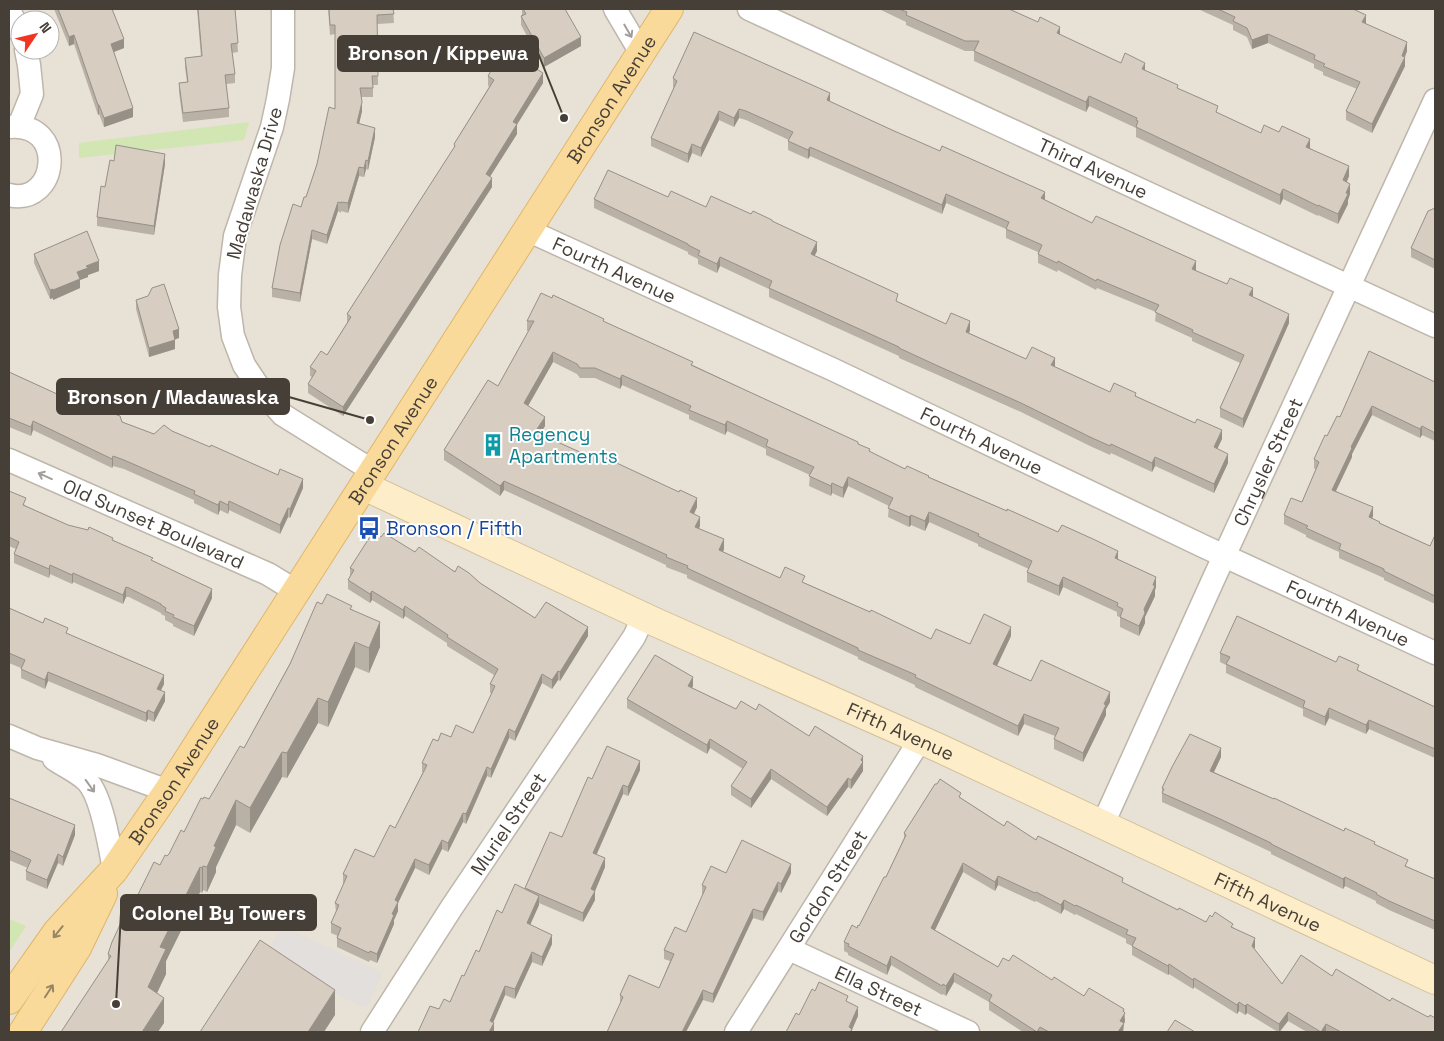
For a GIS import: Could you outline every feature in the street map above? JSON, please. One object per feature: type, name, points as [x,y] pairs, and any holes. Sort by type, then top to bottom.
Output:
[{"type":"main road","name":"Bronson Avenue","points":[[9,1000],[57,932],[114,870],[168,791],[670,9]]},
{"type":"main road","name":"Bronson Avenue","points":[[22,1032],[77,948],[114,870]]},
{"type":"street","name":"Madawaska Drive","points":[[283,9],[283,68],[272,127],[235,236],[230,275],[229,307],[233,336],[248,372],[262,392],[284,415],[369,479]]},
{"type":"street","points":[[615,9],[641,53]]},
{"type":"street","name":"Third Avenue","points":[[750,9],[1435,326]]},
{"type":"street","points":[[9,195],[25,195],[36,190],[45,181],[50,170],[51,158],[48,146],[41,136],[30,129],[14,127],[32,94],[29,60]]},
{"type":"street","name":"Chrysler Street","points":[[1102,826],[1224,556],[1435,100]]},
{"type":"street","name":"Fourth Avenue","points":[[527,230],[834,370],[1224,556],[1435,653]]},
{"type":"street","name":"Old Sunset Boulevard","points":[[9,460],[268,574],[296,591]]},
{"type":"street","name":"Fifth Avenue","points":[[369,479],[644,616],[920,740],[1435,980]]},
{"type":"street","name":"Muriel Street","points":[[372,1032],[452,906],[634,637],[644,616]]},
{"type":"street","points":[[9,736],[36,748],[97,765],[168,791]]},
{"type":"street","name":"Gordon Street","points":[[736,1032],[920,740]]},
{"type":"street","points":[[36,748],[87,781],[94,790],[104,823],[114,870]]},
{"type":"street","name":"Ella Street","points":[[789,948],[968,1032]]},
{"type":"shaded area","points":[[9,9],[1435,9],[1435,1032],[9,1032]]},
{"type":"shaded area","points":[[281,925],[382,973],[366,1008],[265,960]]},
{"type":"green space","points":[[249,122],[244,140],[79,158],[79,143]]},
{"type":"green space","points":[[9,919],[26,926],[9,952]]},
{"type":"building","points":[[112,9],[124,39],[111,44],[133,108],[104,118],[74,35],[69,37],[58,10]]},
{"type":"building","points":[[198,9],[235,9],[238,43],[231,44],[235,74],[225,75],[229,108],[183,113],[179,83],[188,82],[185,58],[202,56]]},
{"type":"building","points":[[329,9],[393,9],[394,14],[377,15],[378,76],[372,76],[373,88],[360,88],[362,102],[357,123],[375,128],[368,161],[366,160],[364,168],[359,167],[348,203],[338,202],[327,235],[312,230],[300,293],[272,288],[280,245],[293,204],[301,207],[304,197],[306,197],[317,164],[329,107],[335,109],[335,25],[330,25]]},
{"type":"building","points":[[523,9],[565,9],[581,37],[544,58],[521,16],[526,14]]},
{"type":"building","points":[[899,9],[1009,9],[1038,22],[1040,17],[1060,27],[1057,33],[1121,63],[1125,53],[1145,63],[1142,69],[1178,85],[1177,88],[1218,106],[1216,112],[1261,133],[1264,125],[1279,132],[1282,126],[1310,139],[1306,147],[1349,166],[1343,180],[1350,184],[1346,193],[1348,194],[1338,214],[1283,189],[1280,195],[1136,127],[1137,118],[1089,96],[1086,102],[974,51],[979,41],[965,41],[906,15],[907,12]]},
{"type":"building","points":[[1218,9],[1353,9],[1366,15],[1362,22],[1407,42],[1402,56],[1405,57],[1372,124],[1346,111],[1360,82],[1323,66],[1325,64],[1314,59],[1315,55],[1268,34],[1252,40],[1247,28],[1233,21],[1235,17]]},
{"type":"building","points":[[694,32],[830,93],[827,100],[892,130],[940,151],[942,146],[1045,192],[1041,198],[1092,223],[1096,216],[1196,261],[1192,269],[1227,284],[1230,278],[1253,288],[1249,295],[1289,314],[1243,419],[1220,408],[1244,355],[1192,332],[1193,330],[1155,312],[1159,305],[1097,279],[1096,281],[1058,261],[1057,263],[1038,254],[1042,245],[1006,229],[1009,222],[946,194],[942,205],[810,147],[808,150],[788,141],[793,132],[739,109],[734,118],[719,111],[701,148],[692,144],[688,154],[651,138],[677,81],[673,78]]},
{"type":"building","points":[[511,53],[543,73],[513,122],[517,124],[486,174],[492,178],[343,407],[308,384],[316,371],[310,367],[321,351],[327,355],[351,317],[347,314],[455,146],[454,144],[494,80],[488,76],[497,60],[504,64]]},
{"type":"building","points":[[116,145],[165,154],[154,226],[97,217],[101,186],[105,187],[110,160],[114,161]]},
{"type":"building","points":[[608,170],[668,197],[671,191],[706,207],[711,196],[751,214],[753,211],[817,242],[811,254],[898,294],[896,301],[946,324],[951,313],[970,321],[966,332],[1026,359],[1032,347],[1055,358],[1051,365],[1110,392],[1114,383],[1136,393],[1135,396],[1195,423],[1197,419],[1222,430],[1214,447],[1228,454],[1214,484],[1155,457],[1152,463],[1111,444],[1110,446],[1021,403],[769,288],[772,281],[720,257],[717,264],[698,255],[700,251],[688,244],[594,199]]},
{"type":"building","points":[[1435,208],[1435,260],[1411,248],[1428,211]]},
{"type":"building","points":[[87,231],[99,261],[77,272],[80,279],[50,290],[34,254]]},
{"type":"building","points":[[164,284],[179,329],[173,331],[175,340],[149,348],[136,300],[148,296],[152,288]]},
{"type":"building","points":[[541,293],[552,298],[553,295],[604,319],[603,321],[693,362],[691,365],[858,442],[858,444],[870,449],[869,451],[905,469],[907,466],[928,477],[1058,532],[1062,525],[1093,539],[1118,551],[1115,558],[1156,577],[1153,585],[1155,586],[1144,609],[1145,613],[1139,626],[1120,617],[1123,609],[1117,606],[1118,603],[1063,577],[1059,586],[1027,572],[1032,561],[978,536],[979,534],[929,512],[925,521],[911,515],[909,517],[888,508],[893,498],[848,477],[843,488],[832,483],[831,486],[809,476],[814,467],[766,446],[768,440],[727,421],[725,425],[689,410],[691,406],[622,375],[620,379],[595,368],[580,368],[577,364],[553,352],[524,403],[545,417],[535,432],[591,457],[593,452],[679,492],[680,490],[697,498],[690,512],[700,517],[695,527],[724,539],[719,550],[780,578],[785,567],[805,576],[802,582],[870,612],[871,610],[931,639],[936,629],[970,644],[984,614],[1011,627],[993,664],[1031,681],[1041,660],[1110,692],[1104,704],[1106,705],[1083,753],[1054,739],[1059,728],[1024,714],[1018,726],[915,677],[916,675],[858,650],[858,648],[687,568],[688,566],[666,557],[667,555],[504,481],[500,486],[444,450],[488,380],[498,386],[534,321],[527,321]]},
{"type":"building","points":[[1369,351],[1435,382],[1435,433],[1422,426],[1420,429],[1372,406],[1332,490],[1373,507],[1369,517],[1430,546],[1435,535],[1435,596],[1384,571],[1384,569],[1339,549],[1341,544],[1306,528],[1308,526],[1284,515],[1291,498],[1302,502],[1319,462],[1314,459],[1325,435],[1327,436],[1337,416],[1340,417]]},
{"type":"building","points":[[9,372],[68,399],[74,387],[95,396],[91,405],[120,416],[122,422],[154,434],[164,425],[172,431],[210,447],[211,445],[278,475],[280,469],[303,479],[290,509],[288,508],[280,525],[229,501],[228,505],[220,501],[218,505],[194,494],[195,491],[124,460],[113,456],[112,459],[33,421],[31,427],[9,418]]},
{"type":"building","points":[[9,491],[26,498],[23,505],[68,525],[88,530],[89,527],[113,538],[112,540],[153,558],[151,560],[212,589],[194,626],[173,617],[174,615],[165,611],[166,608],[161,604],[129,588],[126,587],[123,595],[73,573],[72,575],[50,565],[49,569],[14,554],[19,542],[9,537]]},
{"type":"building","points":[[373,532],[381,537],[384,533],[415,552],[419,547],[455,572],[458,566],[480,583],[535,618],[546,602],[588,627],[560,672],[558,671],[552,680],[542,674],[515,732],[509,729],[491,769],[487,767],[466,814],[463,813],[448,843],[442,840],[429,865],[415,859],[395,900],[398,902],[392,914],[394,915],[377,954],[370,951],[369,953],[337,938],[341,928],[331,923],[339,905],[335,903],[347,876],[343,874],[355,849],[374,857],[390,825],[395,828],[427,765],[422,763],[433,739],[438,741],[441,733],[451,737],[456,725],[473,733],[495,686],[490,684],[498,669],[447,637],[448,635],[405,606],[403,610],[372,591],[370,594],[348,580],[354,570],[350,568]]},
{"type":"building","points":[[327,594],[352,606],[350,609],[380,622],[369,648],[355,642],[328,702],[318,698],[287,753],[282,752],[250,808],[236,800],[214,846],[216,847],[207,867],[200,867],[160,947],[166,949],[148,987],[164,998],[142,1032],[61,1032],[111,956],[108,954],[112,942],[125,914],[128,915],[154,862],[160,865],[165,855],[169,854],[181,830],[184,832],[201,798],[209,799],[240,746],[244,748],[290,664],[317,602],[322,604]]},
{"type":"building","points":[[9,608],[43,623],[45,618],[68,628],[66,633],[164,675],[157,689],[165,692],[154,713],[148,710],[146,713],[48,672],[45,680],[21,669],[25,660],[9,653]]},
{"type":"building","points":[[1237,616],[1336,662],[1339,656],[1359,665],[1357,670],[1435,707],[1435,749],[1369,720],[1366,725],[1329,708],[1325,717],[1303,707],[1305,701],[1226,664],[1230,657],[1220,653]]},
{"type":"building","points":[[655,655],[693,677],[688,686],[736,709],[741,701],[756,710],[759,704],[809,736],[815,726],[863,756],[861,760],[863,762],[851,780],[848,778],[827,807],[771,769],[751,799],[731,786],[747,762],[710,739],[707,745],[627,699]]},
{"type":"building","points":[[1190,734],[1221,748],[1210,771],[1274,798],[1344,831],[1345,828],[1375,842],[1374,844],[1408,860],[1405,866],[1435,879],[1435,921],[1389,901],[1345,877],[1343,879],[1271,843],[1162,793],[1164,789],[1162,788]]},
{"type":"building","points":[[607,746],[640,761],[628,787],[623,785],[593,853],[605,858],[591,889],[595,891],[583,913],[525,888],[550,832],[562,837],[588,777],[592,779]]},
{"type":"building","points":[[940,779],[961,793],[959,797],[1004,826],[1007,821],[1036,840],[1038,836],[1123,878],[1122,882],[1206,922],[1210,915],[1212,917],[1215,912],[1233,924],[1231,927],[1255,938],[1252,946],[1282,984],[1301,955],[1332,976],[1336,969],[1390,1001],[1392,998],[1426,1016],[1429,1017],[1430,1015],[1435,1018],[1435,1032],[1341,1032],[1326,1024],[1321,1032],[1288,1012],[1279,1024],[1247,1004],[1245,1006],[1239,1002],[1237,1005],[1194,978],[1193,980],[1169,964],[1168,966],[1132,946],[1136,938],[1126,934],[1128,930],[1064,900],[1061,905],[998,876],[995,882],[963,863],[931,928],[998,967],[1003,958],[1009,961],[1013,955],[1052,980],[1054,977],[1084,996],[1089,988],[1124,1009],[1125,1013],[1120,1021],[1124,1023],[1118,1032],[1049,1032],[1040,1027],[1037,1032],[989,1001],[992,995],[954,973],[946,986],[943,984],[942,986],[891,956],[887,966],[848,946],[849,944],[844,942],[852,925],[857,928],[859,926],[884,877],[886,877],[906,835],[904,833]]},
{"type":"building","points":[[9,798],[75,825],[63,857],[58,854],[47,880],[26,871],[31,860],[9,850]]},
{"type":"building","points":[[742,840],[791,864],[781,884],[778,882],[763,912],[753,909],[713,994],[703,990],[682,1032],[607,1032],[623,997],[620,995],[629,975],[659,988],[674,954],[664,950],[675,927],[686,932],[706,887],[702,885],[711,866],[726,873]]},
{"type":"building","points":[[515,884],[539,896],[527,923],[552,935],[542,957],[532,952],[515,989],[505,986],[490,1021],[494,1023],[489,1032],[418,1032],[430,1006],[439,1009],[444,999],[450,1002],[476,950],[479,952],[497,910],[502,913]]},
{"type":"building","points":[[260,940],[335,990],[308,1032],[200,1032]]},
{"type":"building","points":[[819,982],[848,996],[846,1001],[858,1007],[849,1027],[852,1029],[850,1032],[786,1032],[796,1013],[799,1015],[812,989],[815,991]]},
{"type":"building","points":[[1175,1020],[1195,1032],[1167,1032]]},
{"type":"place","name":"Bronson / Kippewa","points":[[564,118]]},
{"type":"place","name":"Bronson / Madawaska","points":[[370,420]]},
{"type":"place","name":"Regency Apartments","points":[[493,445]]},
{"type":"place","name":"Bronson / Fifth","points":[[369,528]]},
{"type":"place","name":"Colonel By Towers","points":[[116,1004]]}]
